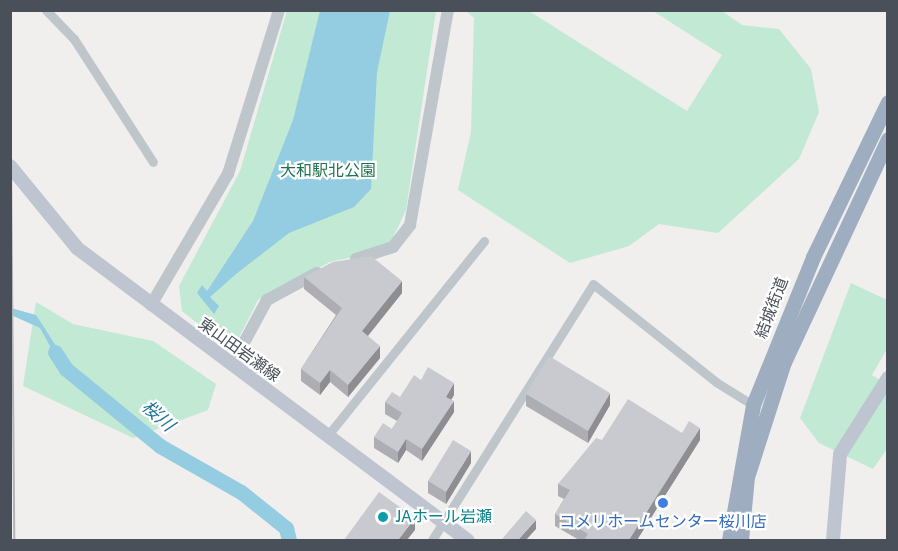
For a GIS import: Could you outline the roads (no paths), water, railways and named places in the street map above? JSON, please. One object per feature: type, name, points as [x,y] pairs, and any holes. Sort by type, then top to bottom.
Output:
[{"type":"highway","name":"結城街道","points":[[729,540],[753,405],[813,257],[888,102]]},
{"type":"highway","name":"結城街道","points":[[741,540],[747,477],[784,362],[888,138]]},
{"type":"main road","name":"東山田岩瀬線","points":[[10,166],[77,248],[468,540]]},
{"type":"main road","points":[[833,540],[840,454],[888,378]]},
{"type":"street","points":[[46,10],[74,39],[153,162]]},
{"type":"street","points":[[151,305],[228,174],[279,10]]},
{"type":"street","points":[[343,262],[382,253],[410,225],[448,10]]},
{"type":"street","points":[[328,435],[484,241]]},
{"type":"street","points":[[232,365],[267,300],[330,266]]},
{"type":"street","points":[[432,540],[445,524],[593,284],[732,394],[753,405]]},
{"type":"water","points":[[320,11],[390,11],[377,72],[371,189],[354,207],[289,233],[236,274],[210,297],[219,306],[214,314],[197,293],[202,285],[207,291],[253,221],[293,120]]},
{"type":"water","points":[[11,308],[36,315],[69,366],[64,371],[40,328],[11,315]]},
{"type":"waterway","name":"桜川","points":[[55,352],[66,369],[160,446],[241,492],[286,528],[289,540]]},
{"type":"railway","points":[[10,46],[14,540]]},
{"type":"place","name":"コメリホームセンター桜川店","points":[[663,503]]},
{"type":"place","name":"JAホール岩瀬","points":[[383,517]]},
{"type":"park label","name":"大和駅北公園","points":[[328,171]]}]
